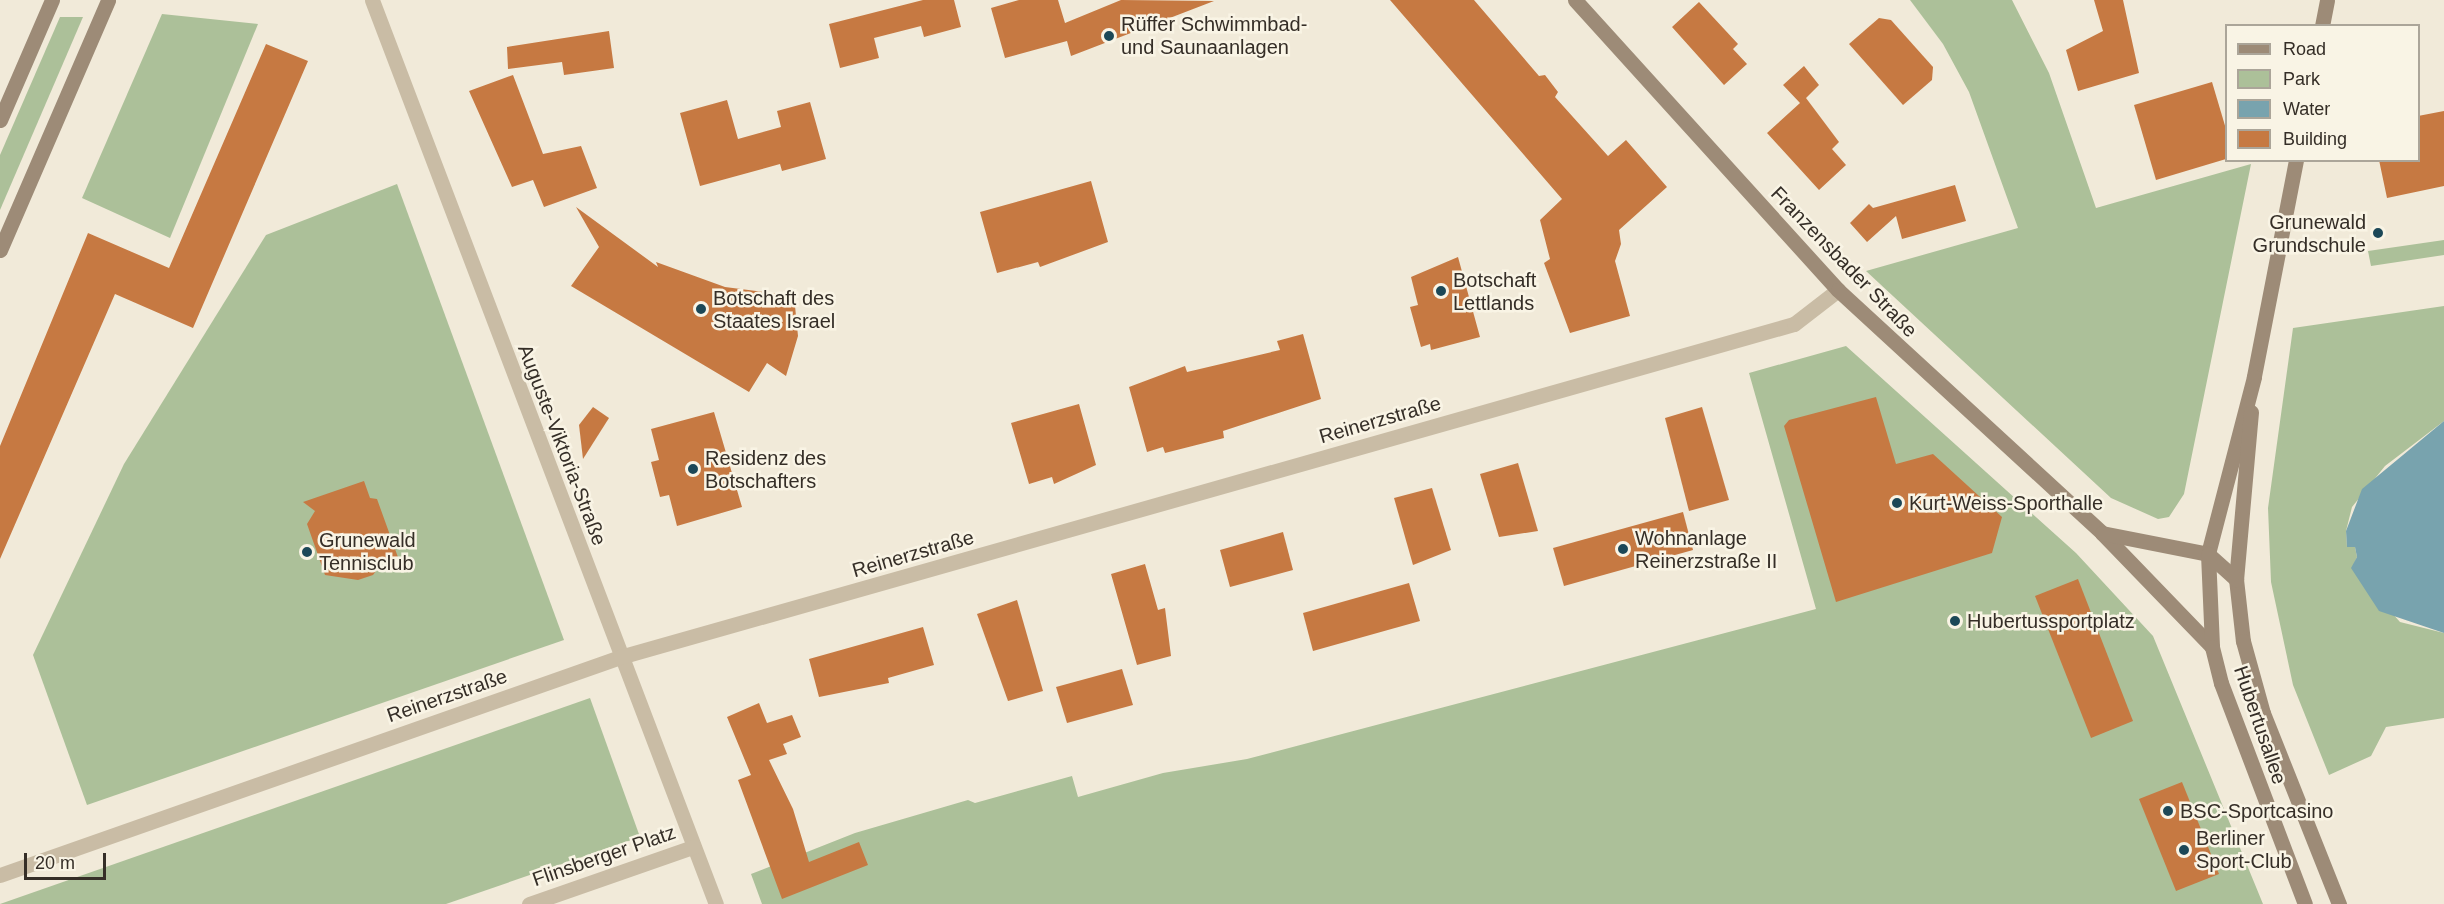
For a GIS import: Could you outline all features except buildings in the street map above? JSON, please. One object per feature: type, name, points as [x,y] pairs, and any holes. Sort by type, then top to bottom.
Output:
[{"type":"main road","points":[[0,120],[52,0]]},
{"type":"main road","points":[[0,250],[108,0]]},
{"type":"main road","name":"Franzensbader Straße","points":[[1575,0],[1838,290],[2102,533],[2212,647]]},
{"type":"main road","points":[[2322,24],[2327,0]]},
{"type":"main road","name":"Hubertusallee","points":[[2296,162],[2254,376],[2208,554],[2212,647],[2305,904]]},
{"type":"main road","name":"Hubertusallee","points":[[2254,376],[2236,579],[2243,641],[2263,713],[2339,904]]},
{"type":"main road","points":[[2102,533],[2208,554],[2236,579]]},
{"type":"street","name":"Auguste-Viktoria-Straße","points":[[372,0],[620,657],[716,904]]},
{"type":"street","name":"Reinerzstraße","points":[[0,875],[620,657],[1653,367],[1794,324],[1838,290]]},
{"type":"street","name":"Flinsberger Platz","points":[[529,904],[693,847]]},
{"type":"green space","points":[[1910,0],[2012,0],[2049,73],[2096,208],[2251,164],[2184,494],[2169,517],[2158,519],[2111,498],[1866,271],[2018,228],[1969,92],[1943,44]]},
{"type":"green space","points":[[162,14],[258,24],[170,238],[82,198]]},
{"type":"green space","points":[[60,17],[83,17],[0,210],[0,155]]},
{"type":"green space","name":"Grunewald Tennisclub","points":[[397,184],[564,640],[87,805],[33,655],[124,464],[266,235]]},
{"type":"green space","points":[[2444,240],[2444,255],[2371,266],[2368,251]]},
{"type":"green space","points":[[2444,306],[2444,421],[2385,466],[2352,507],[2346,531],[2347,547],[2355,547],[2357,557],[2352,568],[2400,622],[2444,633],[2444,718],[2386,727],[2371,756],[2329,775],[2293,685],[2271,582],[2268,508],[2293,328]]},
{"type":"green space","name":"Hubertussportplatz","points":[[1846,346],[2076,553],[2153,636],[2263,904],[762,904],[751,874],[855,833],[968,800],[975,803],[1072,776],[1078,797],[1163,773],[1247,759],[1816,609],[1749,373]]},
{"type":"green space","points":[[590,698],[640,837],[446,904],[0,904]]},
{"type":"water","points":[[2444,421],[2444,633],[2379,611],[2351,568],[2357,557],[2355,547],[2347,547],[2346,531],[2362,489]]},
{"type":"place","name":"Rüffer Schwimmbad- und Saunaanlagen","points":[[1109,36]]},
{"type":"place","name":"Grunewald Grundschule","points":[[2378,233]]},
{"type":"place","name":"Botschaft Lettlands","points":[[1441,291]]},
{"type":"place","name":"Botschaft des Staates Israel","points":[[701,309]]},
{"type":"place","name":"Residenz des Botschafters","points":[[693,469]]},
{"type":"place","name":"Kurt-Weiss-Sporthalle","points":[[1897,503]]},
{"type":"place","name":"Wohnanlage Reinerzstraße II","points":[[1623,549]]},
{"type":"place","name":"Grunewald Tennisclub","points":[[307,552]]},
{"type":"place","name":"Hubertussportplatz","points":[[1955,621]]},
{"type":"place","name":"BSC-Sportcasino","points":[[2168,811]]},
{"type":"place","name":"Berliner Sport-Club","points":[[2184,850]]}]
